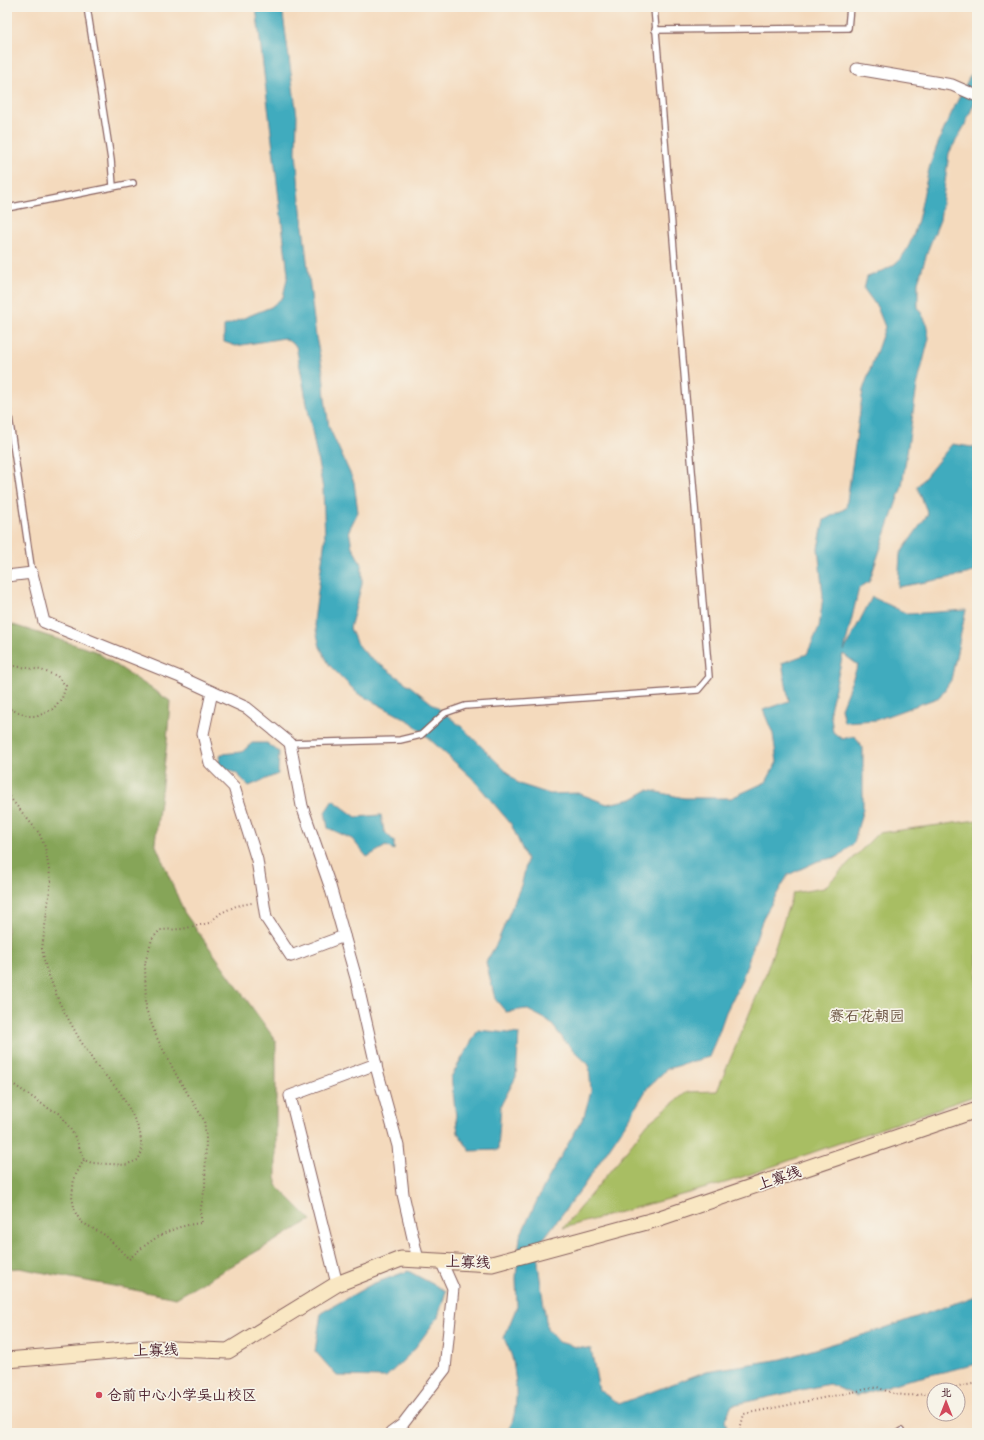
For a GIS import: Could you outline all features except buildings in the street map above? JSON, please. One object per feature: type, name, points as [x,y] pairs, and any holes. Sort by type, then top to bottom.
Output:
[{"type":"street","points":[[856,70],[952,86],[977,96]]},
{"type":"street","points":[[7,576],[32,573],[44,622],[180,677],[246,708],[290,743],[302,806],[330,886],[356,978],[376,1064],[398,1146],[404,1194],[418,1260]]},
{"type":"street","points":[[212,692],[203,734],[210,763],[234,787],[257,860],[266,918],[291,956],[344,936]]},
{"type":"street","points":[[337,1284],[290,1096],[376,1064]]},
{"type":"street","name":"上寡线","points":[[7,1360],[148,1348],[228,1351],[337,1284],[401,1259],[492,1264],[654,1220],[977,1110]]},
{"type":"street","points":[[391,1433],[402,1425],[445,1369],[454,1288],[441,1261]]},
{"type":"lane","points":[[87,7],[111,160],[113,186]]},
{"type":"lane","points":[[290,743],[400,740],[421,735],[445,713],[465,706],[698,690],[709,677],[654,7]]},
{"type":"lane","points":[[655,30],[848,28],[850,7]]},
{"type":"lane","points":[[7,208],[133,183]]},
{"type":"lane","points":[[7,403],[32,573]]},
{"type":"path","points":[[7,665],[41,670],[57,676],[66,686],[62,698],[54,710],[38,716],[29,716],[7,708]]},
{"type":"path","points":[[7,794],[39,833],[45,847],[51,881],[42,949],[46,968],[64,1010],[96,1065],[120,1092],[131,1112],[140,1132],[142,1152],[138,1160],[125,1165],[92,1164],[84,1160],[76,1139],[59,1113],[42,1104],[7,1080]]},
{"type":"path","points":[[84,1160],[74,1178],[72,1197],[75,1212],[81,1222],[105,1235],[129,1259],[140,1249],[166,1232],[184,1225],[202,1223],[200,1212],[205,1187],[206,1144],[204,1120],[174,1071],[157,1038],[148,1016],[146,1009],[144,963],[152,939],[160,930],[182,930],[208,923],[236,906],[263,901]]},
{"type":"path","points":[[966,1385],[977,1383]]},
{"type":"path","points":[[739,1433],[744,1414],[877,1387],[889,1392],[906,1396],[926,1393]]},
{"type":"green space","points":[[7,623],[95,651],[170,701],[167,742],[155,843],[184,912],[276,1041],[276,1185],[311,1220],[176,1298],[19,1268],[7,1269]]},
{"type":"green space","name":"赛石花朝园","points":[[977,820],[977,1095],[728,1182],[563,1228],[648,1123],[687,1092],[717,1091],[765,976],[793,893],[824,888],[878,833]]},
{"type":"water","points":[[256,7],[282,7],[297,116],[296,152],[300,201],[316,337],[323,371],[329,427],[354,482],[358,512],[349,530],[352,547],[362,565],[362,584],[350,628],[356,642],[367,655],[410,686],[462,727],[519,784],[550,794],[578,793],[607,804],[632,799],[648,790],[684,798],[731,798],[766,782],[777,762],[773,734],[763,710],[789,701],[782,663],[807,654],[819,627],[823,596],[818,548],[824,520],[846,508],[863,390],[885,327],[877,307],[864,289],[867,277],[892,266],[906,251],[912,239],[920,214],[931,162],[952,111],[977,62],[977,96],[965,125],[949,153],[940,220],[929,247],[918,282],[918,307],[926,322],[929,338],[917,386],[902,486],[869,582],[859,588],[844,651],[872,597],[908,614],[966,610],[951,680],[940,697],[876,720],[844,722],[841,708],[858,665],[843,654],[830,710],[833,732],[842,739],[855,736],[863,749],[863,808],[854,843],[838,857],[818,861],[788,875],[763,918],[741,982],[726,1012],[709,1057],[667,1069],[648,1087],[630,1117],[582,1188],[541,1242],[538,1264],[547,1328],[559,1342],[576,1347],[591,1349],[599,1390],[619,1404],[707,1371],[782,1359],[879,1330],[976,1296],[977,1364],[900,1382],[857,1396],[829,1384],[732,1405],[725,1420],[728,1433],[507,1433],[514,1417],[516,1389],[511,1353],[504,1338],[517,1306],[516,1278],[520,1236],[545,1184],[584,1116],[591,1091],[589,1065],[568,1045],[549,1021],[526,1009],[506,1012],[495,999],[486,962],[497,943],[522,883],[527,860],[511,824],[472,778],[411,722],[357,693],[330,666],[320,647],[314,621],[325,539],[323,489],[296,346],[284,338],[236,346],[224,342],[224,326],[271,307],[283,297],[288,274]]},
{"type":"water","points":[[952,444],[972,447],[977,445],[977,571],[959,576],[898,587],[900,554],[928,514],[917,487]]},
{"type":"water","points":[[252,743],[267,743],[279,752],[278,774],[249,786],[237,774],[218,765],[221,754],[242,752]]},
{"type":"water","points":[[333,800],[356,817],[381,815],[384,831],[394,841],[394,850],[386,846],[367,857],[352,839],[328,828],[325,812]]},
{"type":"water","points":[[478,1030],[519,1034],[516,1077],[501,1105],[498,1150],[470,1151],[458,1133],[451,1077]]},
{"type":"water","points":[[408,1271],[446,1291],[438,1317],[412,1352],[386,1377],[337,1376],[315,1351],[321,1313],[372,1284]]},
{"type":"place","name":"仓前中心小学吴山校区","points":[[99,1395]]}]
